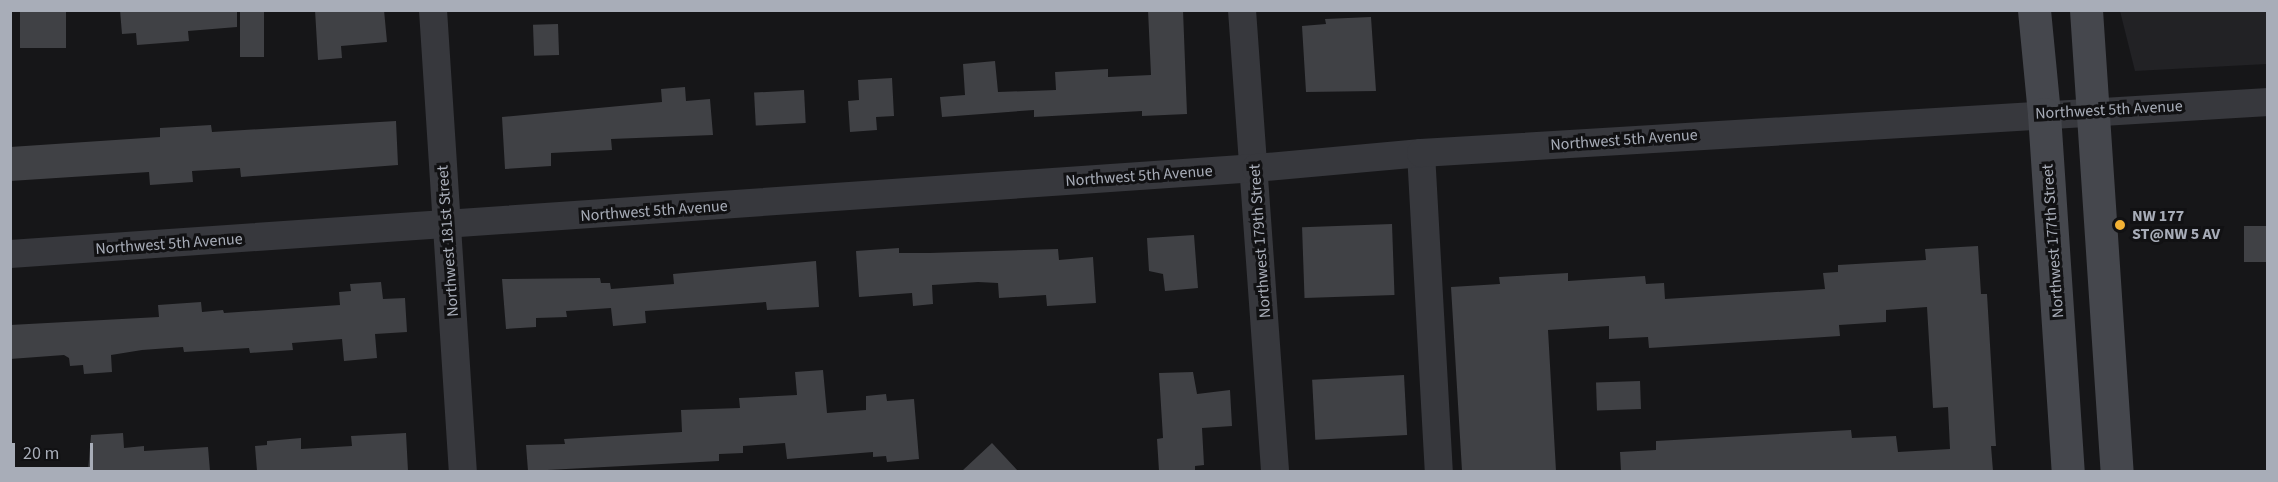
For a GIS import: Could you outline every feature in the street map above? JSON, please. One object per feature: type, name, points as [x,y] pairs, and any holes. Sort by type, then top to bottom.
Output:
[{"type":"street","name":"Northwest 181st Street","points":[[433,10],[463,471]]},
{"type":"street","name":"Northwest 179th Street","points":[[1242,10],[1256,168],[1275,471]]},
{"type":"street","name":"Northwest 177th Street","points":[[2034,10],[2044,114],[2068,471]]},
{"type":"street","points":[[2086,10],[2116,471]]},
{"type":"street","name":"Northwest 5th Avenue","points":[[10,254],[1256,168],[1421,153],[2268,102]]},
{"type":"street","points":[[1421,153],[1439,471]]},
{"type":"shaded area","points":[[2120,11],[2267,11],[2267,64],[2135,71]]},
{"type":"building","points":[[20,10],[66,10],[66,48],[20,48]]},
{"type":"building","points":[[120,10],[237,10],[237,27],[188,31],[189,41],[137,45],[136,33],[122,34]]},
{"type":"building","points":[[240,10],[264,10],[264,57],[240,57]]},
{"type":"building","points":[[315,10],[384,10],[387,42],[341,46],[342,58],[318,60]]},
{"type":"building","points":[[1148,10],[1183,10],[1187,114],[1142,116],[1142,111],[1034,117],[1034,110],[942,117],[940,97],[965,95],[963,64],[995,61],[998,92],[1056,90],[1055,72],[1108,69],[1108,77],[1151,75]]},
{"type":"building","points":[[1371,17],[1376,91],[1306,92],[1302,26],[1326,24],[1325,19]]},
{"type":"building","points":[[558,24],[559,55],[534,56],[533,25]]},
{"type":"building","points":[[892,78],[894,116],[876,117],[877,130],[850,132],[848,101],[859,100],[858,80]]},
{"type":"building","points":[[685,87],[686,101],[710,99],[713,135],[611,139],[612,150],[551,153],[551,166],[505,169],[502,117],[662,102],[661,89]]},
{"type":"building","points":[[804,90],[806,123],[756,126],[754,93]]},
{"type":"building","points":[[396,121],[398,165],[241,177],[240,168],[192,171],[193,182],[150,185],[149,172],[10,181],[10,147],[160,137],[160,128],[211,125],[212,132]]},
{"type":"building","points":[[1392,224],[1394,295],[1305,298],[1302,227]]},
{"type":"building","points":[[2244,226],[2268,226],[2268,262],[2244,262]]},
{"type":"building","points":[[1194,235],[1198,288],[1165,291],[1163,274],[1149,271],[1147,238]]},
{"type":"building","points":[[1978,246],[1981,294],[1987,294],[1996,446],[1991,446],[1993,471],[1621,471],[1620,452],[1656,450],[1656,441],[1851,430],[1852,438],[1896,436],[1898,452],[1950,449],[1948,407],[1933,408],[1927,307],[1886,310],[1886,322],[1839,325],[1840,336],[1649,348],[1648,337],[1609,339],[1609,326],[1548,330],[1556,471],[1462,471],[1451,287],[1500,284],[1499,277],[1568,273],[1568,281],[1645,276],[1646,284],[1664,283],[1665,299],[1825,289],[1823,273],[1838,272],[1838,265],[1926,260],[1925,249]]},
{"type":"building","points":[[899,248],[899,253],[1058,249],[1059,260],[1093,257],[1096,303],[1047,306],[1046,295],[999,298],[998,283],[978,282],[932,285],[933,304],[913,306],[912,293],[859,297],[856,251]]},
{"type":"building","points":[[816,261],[819,307],[767,310],[766,302],[645,311],[646,323],[613,326],[611,308],[566,311],[567,317],[536,318],[536,327],[506,329],[502,279],[600,278],[601,283],[610,283],[611,289],[674,284],[673,274]]},
{"type":"building","points":[[381,282],[383,299],[405,298],[407,332],[375,334],[377,358],[344,361],[342,339],[292,343],[293,350],[250,353],[249,348],[184,352],[183,347],[142,350],[111,355],[112,372],[84,374],[83,365],[70,366],[69,358],[64,355],[10,359],[10,325],[159,317],[158,305],[201,302],[202,312],[223,310],[224,313],[340,305],[339,292],[351,291],[350,284]]},
{"type":"building","points":[[823,370],[827,413],[866,410],[866,396],[886,394],[887,401],[914,399],[919,459],[887,462],[886,456],[873,457],[873,452],[787,459],[785,443],[743,446],[743,453],[719,454],[719,461],[528,471],[526,445],[565,444],[564,439],[682,432],[681,410],[740,408],[739,398],[797,395],[795,372]]},
{"type":"building","points":[[1193,372],[1197,394],[1230,390],[1232,426],[1202,428],[1204,465],[1195,466],[1195,471],[1159,471],[1157,439],[1163,438],[1159,373]]},
{"type":"building","points":[[1404,375],[1407,435],[1315,440],[1312,380]]},
{"type":"building","points":[[1640,381],[1641,409],[1597,411],[1596,383]]},
{"type":"building","points":[[123,433],[124,448],[144,446],[144,451],[208,447],[210,471],[88,471],[91,435]]},
{"type":"building","points":[[406,433],[408,471],[257,471],[255,446],[267,445],[267,441],[301,438],[301,449],[352,446],[351,436]]},
{"type":"building","points":[[992,443],[1018,471],[962,471]]},
{"type":"place","name":"NW 177 ST@NW 5 AV","points":[[2120,225]]}]
